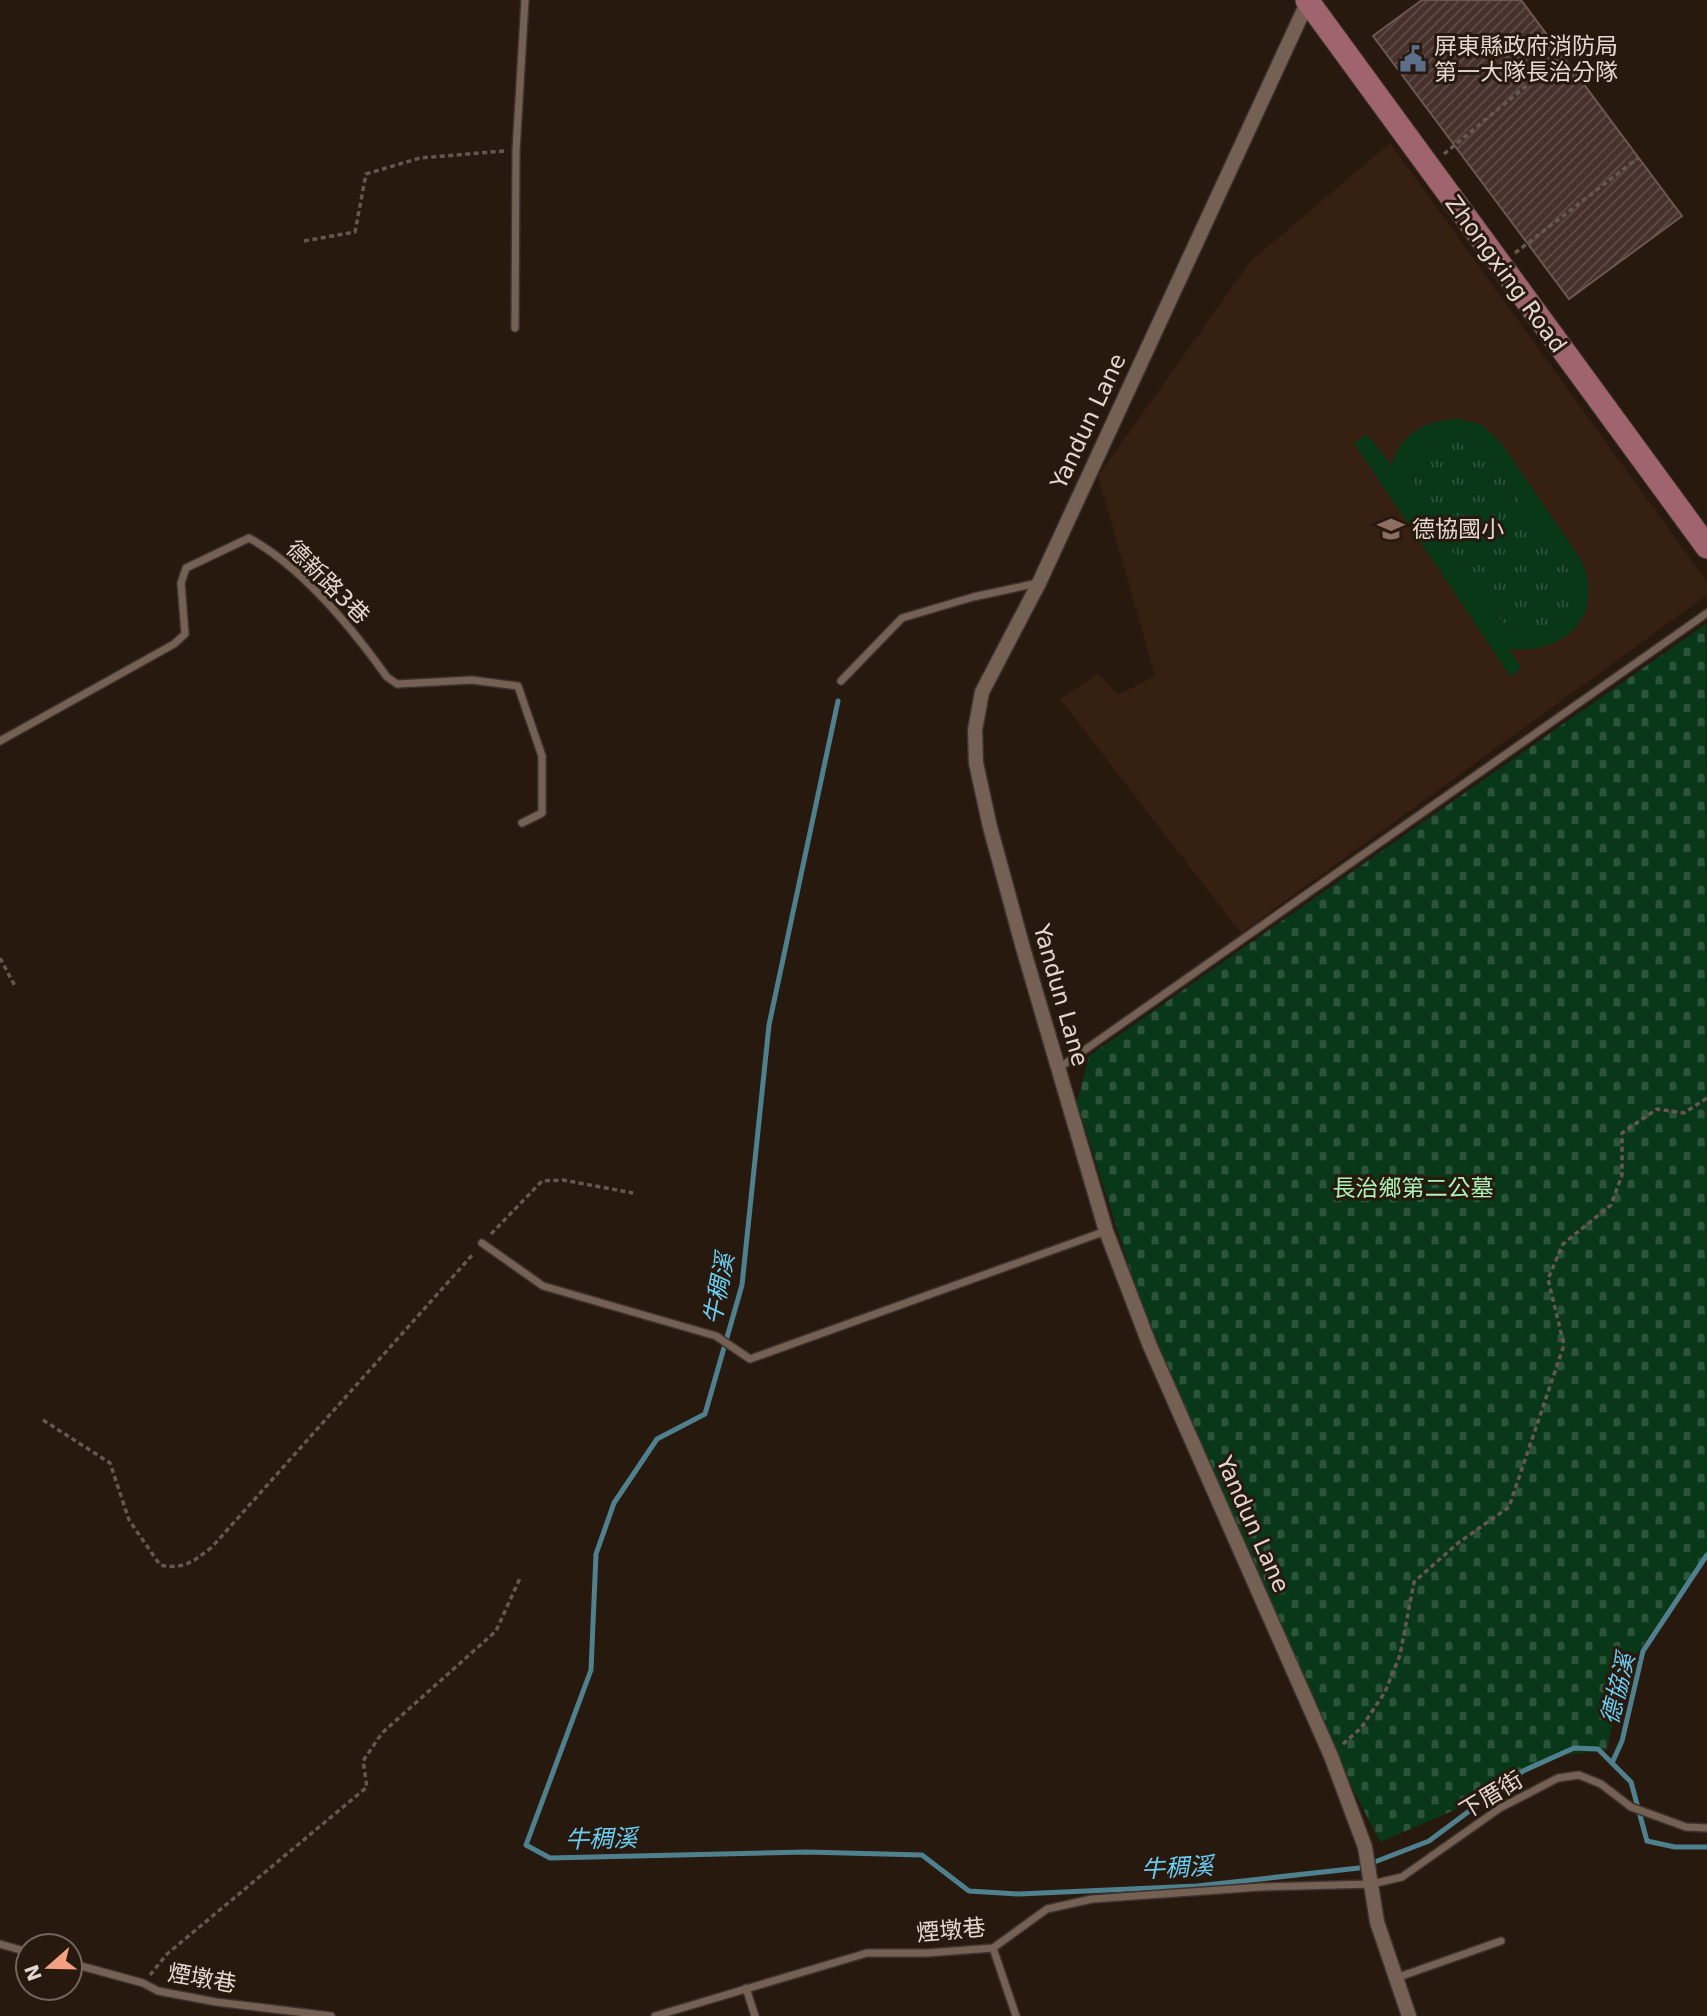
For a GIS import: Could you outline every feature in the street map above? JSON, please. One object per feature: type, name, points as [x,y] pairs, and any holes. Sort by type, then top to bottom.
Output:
[{"type":"main road","name":"Zhongxing Road","points":[[1308,0],[1707,547]]},
{"type":"street","name":"Yandun Lane","points":[[1308,0],[1039,583],[982,692],[975,730],[976,752],[990,827],[1106,1231],[1150,1346],[1331,1756],[1365,1847],[1377,1922],[1409,2016]]},
{"type":"lane","points":[[514,328],[516,150],[525,0]]},
{"type":"lane","name":"德新路3巷","points":[[0,741],[174,644],[185,634],[181,583],[186,568],[249,538],[270,550],[331,607],[387,677],[397,684],[472,680],[519,685],[542,756],[542,813],[522,823]]},
{"type":"lane","points":[[841,681],[902,618],[973,597],[1039,583]]},
{"type":"lane","points":[[1059,1068],[1707,613]]},
{"type":"lane","points":[[482,1243],[543,1286],[716,1336],[750,1359],[1106,1231]]},
{"type":"lane","name":"下厝街","points":[[1371,1880],[1402,1877],[1500,1808],[1558,1778],[1579,1775],[1601,1784],[1631,1807],[1686,1827],[1707,1828]]},
{"type":"lane","name":"煙墩巷","points":[[655,2016],[867,1953],[927,1953],[993,1948],[1047,1909],[1092,1899],[1371,1880]]},
{"type":"lane","points":[[1395,1978],[1500,1941]]},
{"type":"lane","points":[[993,1948],[1016,2016]]},
{"type":"lane","name":"煙墩巷","points":[[84,1967],[143,1983],[158,1991],[216,2002],[331,2016]]},
{"type":"lane","points":[[746,1988],[755,2016]]},
{"type":"path","points":[[1429,167],[1561,57]]},
{"type":"path","points":[[304,241],[355,232],[366,174],[420,158],[516,150]]},
{"type":"path","points":[[1499,265],[1638,158]]},
{"type":"path","points":[[0,958],[16,988]]},
{"type":"path","points":[[1331,1756],[1361,1728],[1385,1692],[1400,1655],[1414,1581],[1458,1543],[1510,1507],[1564,1345],[1548,1279],[1563,1244],[1611,1205],[1622,1175],[1622,1133],[1657,1109],[1684,1112],[1707,1098]]},
{"type":"path","points":[[43,1420],[110,1463],[129,1521],[160,1566],[176,1569],[190,1564],[212,1547],[482,1243],[542,1181],[563,1180],[633,1193]]},
{"type":"path","points":[[143,1983],[167,1954],[367,1787],[363,1761],[382,1734],[496,1631],[521,1576]]},
{"type":"shaded area","name":"德協國小","points":[[1390,143],[1707,582],[1707,595],[1241,933],[1060,699],[1098,674],[1118,695],[1155,676],[1098,476],[1250,262]]},
{"type":"green space","points":[[1458,419],[1480,424],[1499,440],[1582,561],[1588,581],[1588,599],[1584,615],[1575,628],[1563,638],[1547,645],[1509,649],[1521,667],[1511,677],[1354,443],[1367,434],[1392,466],[1401,445],[1416,430]],"holes":[[[1462,435],[1479,443],[1569,571],[1573,588],[1571,603],[1566,615],[1546,630],[1532,632],[1502,622],[1415,499],[1412,469],[1416,457],[1437,440]]]},
{"type":"green space","points":[[1462,435],[1479,443],[1569,571],[1573,588],[1571,603],[1566,615],[1546,630],[1532,632],[1502,622],[1415,499],[1412,469],[1416,457],[1437,440]]},
{"type":"green space","name":"長治鄉第二公墓","points":[[1706,624],[1707,1553],[1623,1673],[1607,1750],[1555,1756],[1478,1800],[1380,1842],[1327,1737],[1151,1336],[1077,1102],[1089,1056]]},
{"type":"building","points":[[1422,0],[1521,0],[1682,216],[1569,299],[1373,36]]},
{"type":"waterway","name":"牛稠溪","points":[[838,701],[769,1025],[742,1285],[705,1414],[657,1439],[614,1503],[596,1554],[591,1670],[526,1845],[550,1858],[807,1852],[922,1855],[969,1891],[1019,1894],[1197,1886],[1359,1868],[1429,1841],[1523,1771],[1574,1748],[1598,1749],[1631,1782],[1647,1841],[1675,1847],[1707,1847]]},
{"type":"waterway","name":"德協溪","points":[[1612,1763],[1622,1741],[1643,1651],[1707,1555]]},
{"type":"place","name":"屏東縣政府消防局 第一大隊長治分隊","points":[[1413,59]]},
{"type":"place","name":"德協國小","points":[[1391,529]]}]
